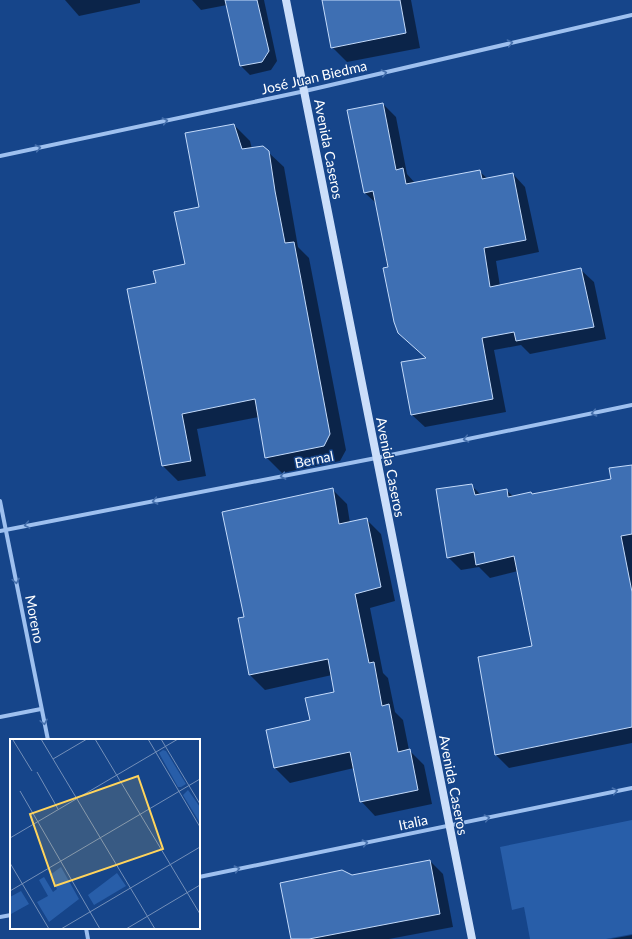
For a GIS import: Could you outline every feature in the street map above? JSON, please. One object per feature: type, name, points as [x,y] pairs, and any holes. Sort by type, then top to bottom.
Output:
[{"type":"main road","name":"Avenida Caseros","points":[[286,0],[472,939]]},
{"type":"street","name":"José Juan Biedma","points":[[0,156],[305,91],[632,15]]},
{"type":"street","name":"Bernal","points":[[0,531],[376,458],[632,405]]},
{"type":"street","name":"Moreno","points":[[0,501],[48,739]]},
{"type":"street","points":[[0,717],[41,709]]},
{"type":"street","name":"Italia","points":[[200,877],[632,788]]},
{"type":"street","points":[[0,917],[10,915]]},
{"type":"street","points":[[86,929],[88,939]]},
{"type":"shaded area","points":[[632,820],[632,934],[606,939],[530,939],[524,907],[512,910],[500,847]]},
{"type":"building","points":[[225,0],[257,0],[269,51],[262,62],[240,66]]},
{"type":"building","points":[[322,0],[400,0],[406,33],[331,48]]},
{"type":"building","points":[[383,103],[396,170],[403,168],[406,184],[480,170],[482,179],[513,173],[526,240],[484,248],[490,287],[581,268],[594,327],[516,341],[514,332],[482,338],[493,399],[411,415],[401,362],[426,358],[398,333],[394,322],[383,268],[388,267],[373,191],[364,193],[347,110]]},
{"type":"building","points":[[234,124],[242,149],[263,146],[269,151],[285,243],[294,242],[330,434],[324,446],[265,458],[255,399],[182,414],[191,461],[162,466],[127,289],[156,283],[153,271],[185,264],[174,212],[199,207],[185,133]]},
{"type":"building","points":[[632,465],[632,534],[621,536],[632,592],[632,727],[495,755],[478,657],[532,646],[514,556],[476,565],[474,552],[447,558],[436,489],[472,484],[475,495],[507,489],[508,497],[611,479],[609,468]]},
{"type":"building","points":[[333,488],[339,524],[367,518],[381,587],[355,594],[369,663],[374,662],[382,706],[389,704],[398,752],[410,749],[418,790],[360,802],[350,752],[274,768],[266,730],[310,720],[305,698],[334,692],[328,659],[249,675],[238,618],[244,617],[222,512]]},
{"type":"building","points":[[430,860],[440,914],[309,939],[291,939],[280,883],[342,870],[352,875]]}]
